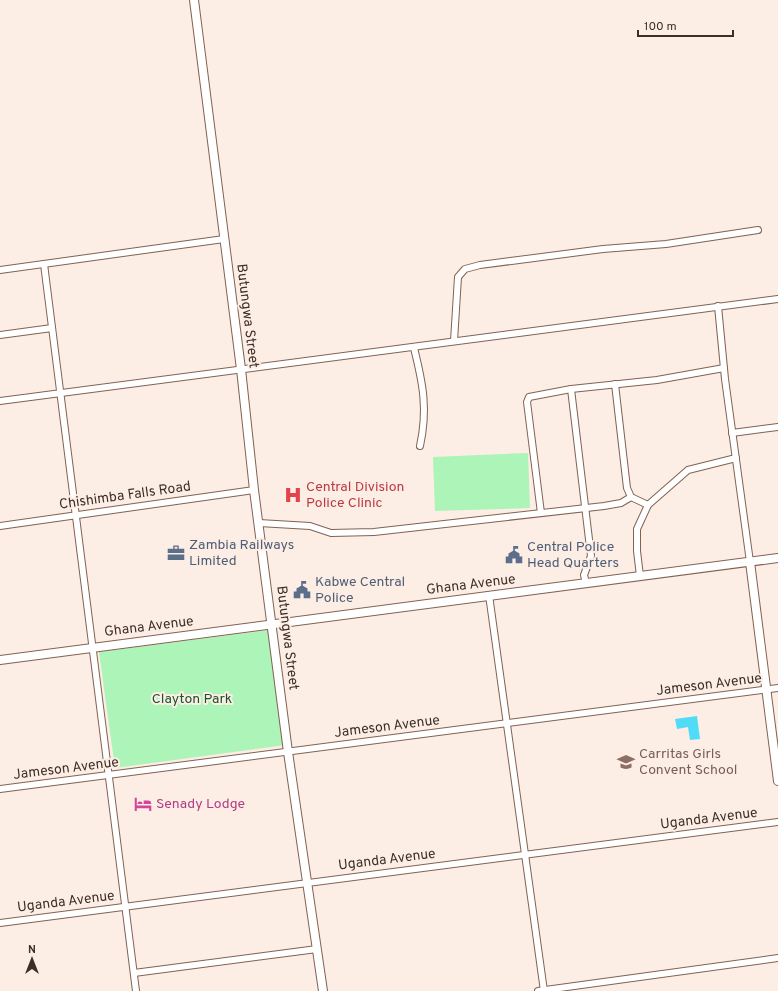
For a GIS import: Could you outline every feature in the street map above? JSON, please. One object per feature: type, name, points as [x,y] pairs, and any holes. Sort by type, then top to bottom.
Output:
[{"type":"main road","name":"Butungwa Street","points":[[194,0],[241,368],[254,490],[288,752],[323,991]]},
{"type":"main road","name":"Ghana Avenue","points":[[0,660],[778,558]]},
{"type":"main road","points":[[750,562],[778,780]]},
{"type":"street","points":[[454,342],[458,277],[465,269],[495,263],[603,249],[666,244],[758,230]]},
{"type":"street","points":[[0,270],[224,239]]},
{"type":"street","points":[[44,264],[136,991]]},
{"type":"street","points":[[0,400],[241,368],[414,348],[718,306],[778,300]]},
{"type":"street","points":[[718,306],[732,433],[750,562]]},
{"type":"street","points":[[0,335],[52,328]]},
{"type":"street","points":[[414,348],[419,369],[425,412],[420,446]]},
{"type":"street","points":[[541,513],[528,399],[532,395],[657,380],[724,368]]},
{"type":"street","points":[[615,384],[627,488],[632,497],[648,506]]},
{"type":"street","points":[[571,390],[579,449],[584,508],[591,556],[584,575],[586,583]]},
{"type":"street","points":[[732,433],[778,427]]},
{"type":"street","points":[[640,576],[637,551],[637,528],[648,506],[688,470],[736,458]]},
{"type":"street","name":"Chishimba Falls Road","points":[[0,526],[254,490]]},
{"type":"street","points":[[259,523],[310,526],[331,533],[374,532],[620,504],[632,497]]},
{"type":"street","points":[[489,595],[542,991],[778,958]]},
{"type":"street","name":"Jameson Avenue","points":[[0,789],[778,688]]},
{"type":"street","name":"Uganda Avenue","points":[[0,923],[778,822]]},
{"type":"street","points":[[134,973],[317,949]]},
{"type":"green space","points":[[528,453],[530,508],[435,511],[433,457]]},
{"type":"green space","name":"Clayton Park","points":[[269,630],[285,745],[115,768],[99,652]]},
{"type":"water","points":[[697,716],[700,739],[690,740],[688,727],[677,729],[675,719]]},
{"type":"place","name":"Central Division Police Clinic","points":[[293,495]]},
{"type":"place","name":"Zambia Railways Limited","points":[[176,553]]},
{"type":"place","name":"Central Police Head Quarters","points":[[514,555]]},
{"type":"place","name":"Kabwe Central Police","points":[[302,590]]},
{"type":"place","name":"Carritas Girls Convent School","points":[[626,762]]},
{"type":"place","name":"Senady Lodge","points":[[143,804]]}]
